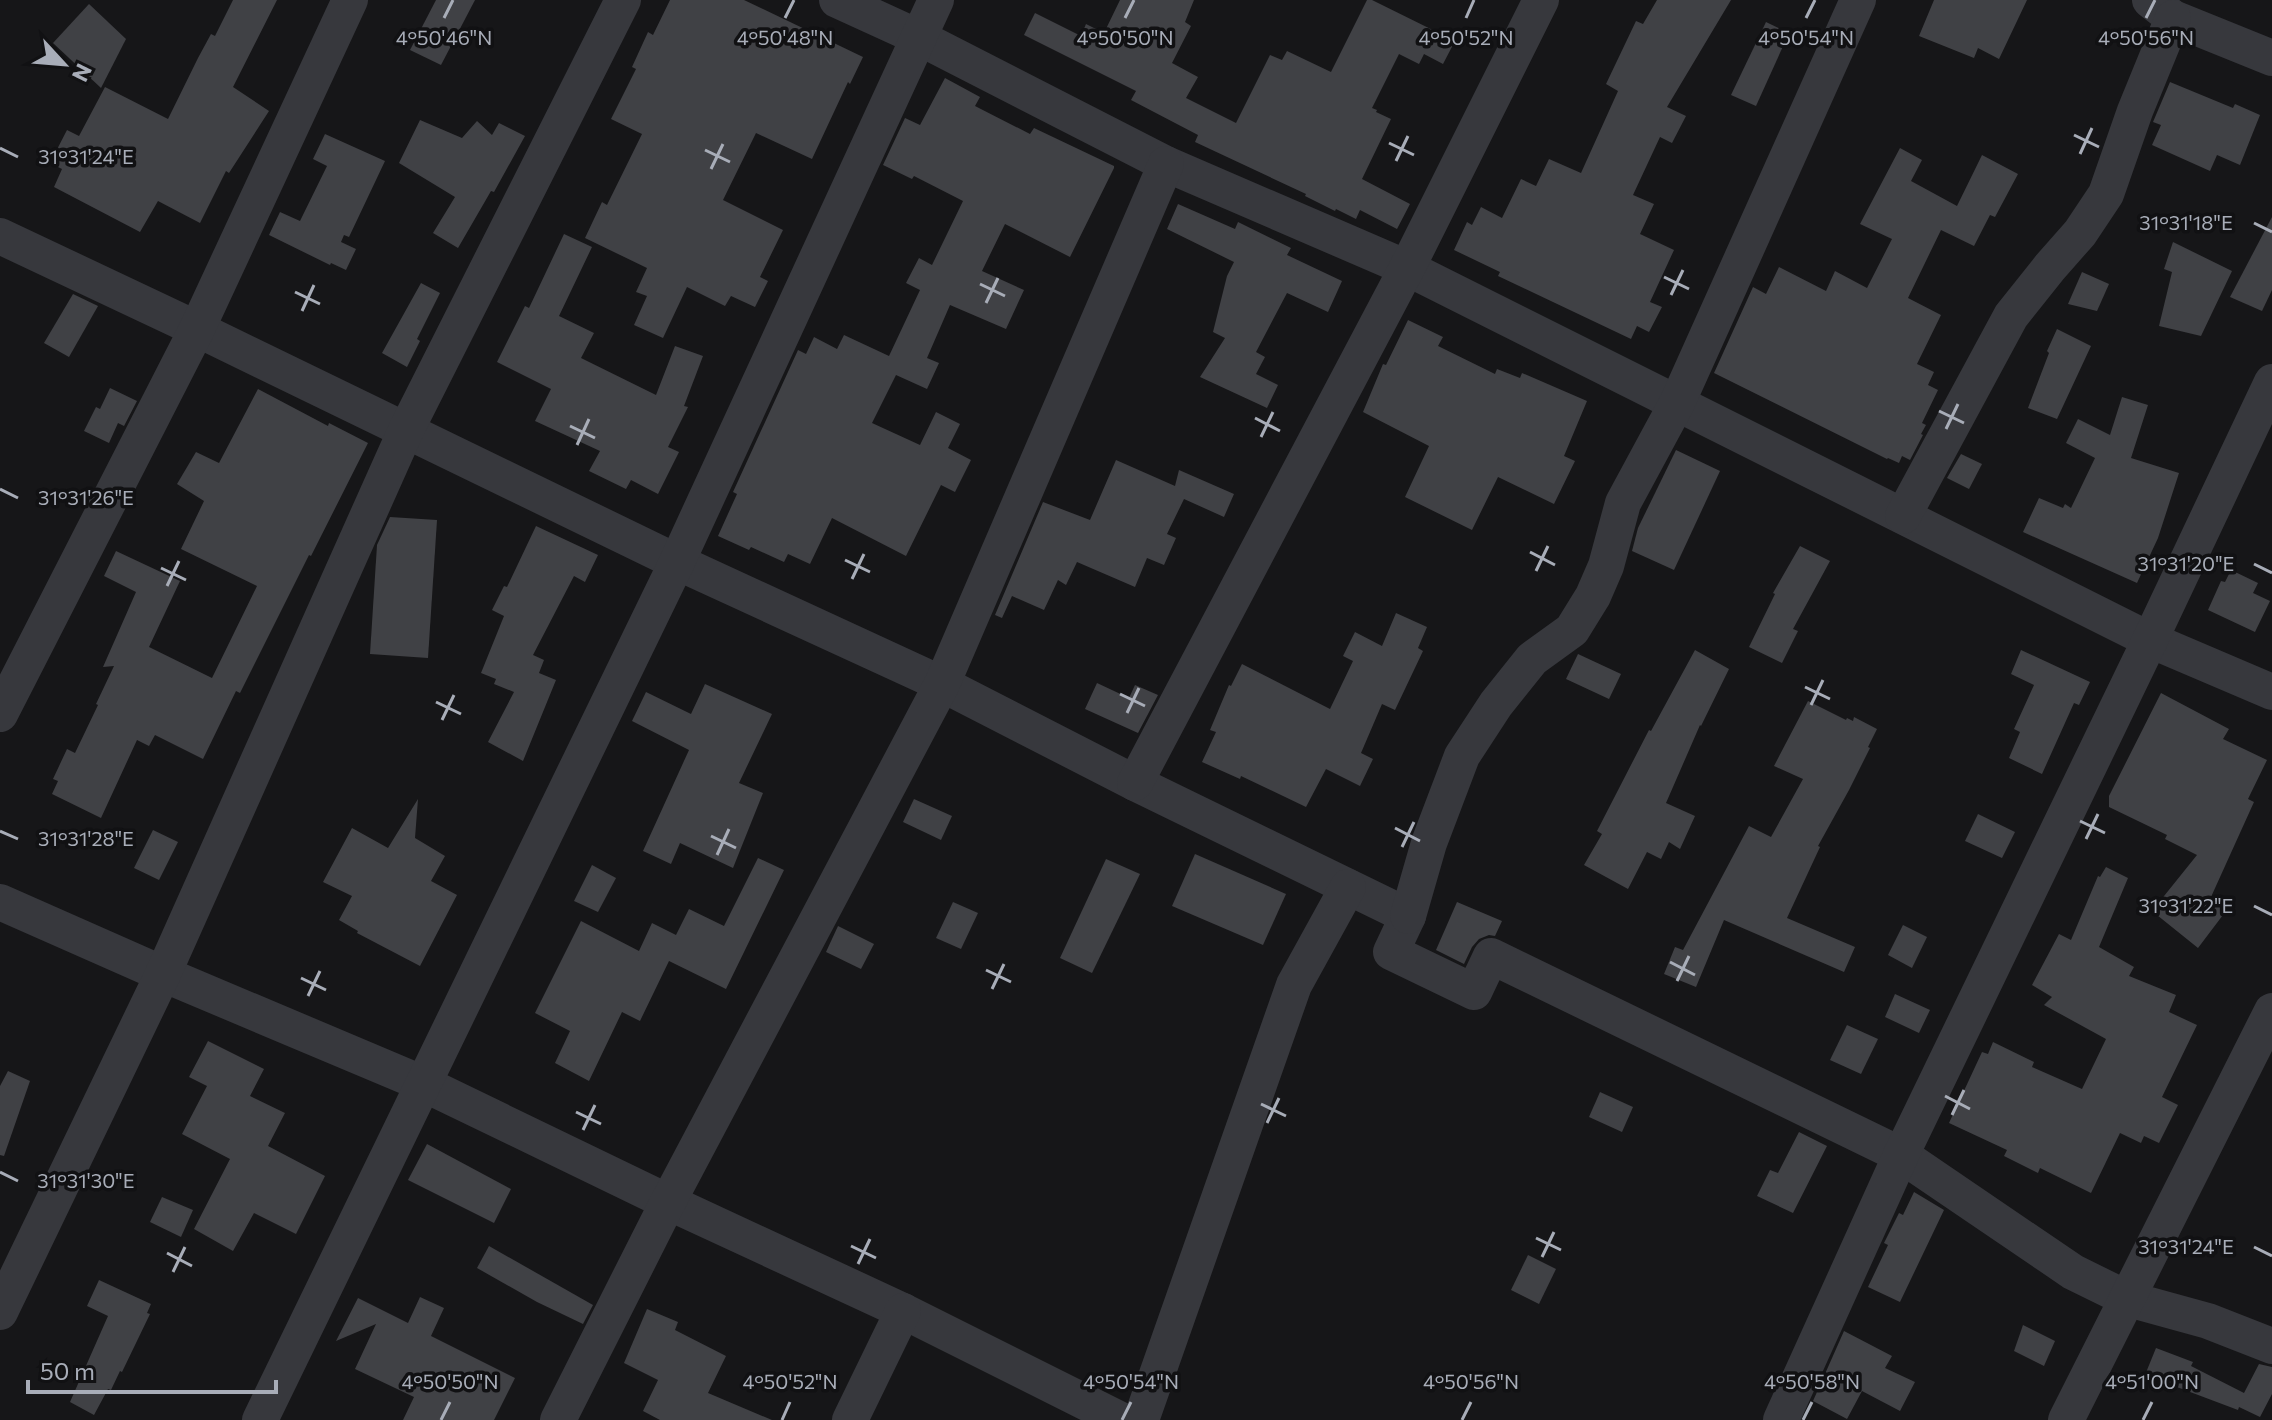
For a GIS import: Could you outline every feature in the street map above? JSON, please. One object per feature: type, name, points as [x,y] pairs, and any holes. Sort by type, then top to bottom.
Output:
[{"type":"street","points":[[0,714],[197,329],[350,0]]},
{"type":"street","points":[[0,1312],[163,974],[406,430],[623,0]]},
{"type":"street","points":[[837,0],[918,37],[1166,164],[1407,268],[2150,640],[2272,692]]},
{"type":"street","points":[[260,1420],[677,562],[936,0]]},
{"type":"street","points":[[1135,783],[1407,268],[1541,0]]},
{"type":"street","points":[[1858,0],[1677,403],[1623,503],[1606,566],[1593,596],[1572,630],[1532,659],[1496,704],[1462,756],[1429,843],[1408,916],[1391,952],[1474,992],[1491,956],[1901,1155],[2073,1272],[2128,1299],[2208,1321],[2272,1346]]},
{"type":"street","points":[[1903,516],[2011,316],[2080,233],[2106,194],[2135,111],[2162,9],[2272,58]]},
{"type":"street","points":[[558,1420],[668,1202],[942,684],[1166,164]]},
{"type":"street","points":[[0,236],[677,562],[942,684],[1135,783],[1408,916]]},
{"type":"street","points":[[1781,1420],[1901,1155],[2272,382]]},
{"type":"street","points":[[1141,1420],[1294,985],[1348,887]]},
{"type":"street","points":[[0,902],[424,1084],[903,1311],[1121,1420]]},
{"type":"street","points":[[2066,1420],[2272,1011]]},
{"type":"street","points":[[850,1420],[903,1311]]},
{"type":"building","points":[[233,0],[277,0],[233,87],[269,111],[229,173],[226,171],[200,223],[158,201],[140,232],[54,187],[62,169],[50,163],[67,130],[79,136],[105,87],[168,119],[211,34],[215,36]]},
{"type":"building","points":[[436,0],[475,0],[441,65],[410,50]]},
{"type":"building","points":[[670,0],[744,0],[863,57],[812,159],[756,133],[723,200],[783,230],[760,277],[768,281],[755,307],[731,296],[725,306],[687,287],[663,338],[634,325],[647,296],[636,292],[647,268],[585,238],[602,202],[607,205],[642,134],[611,119],[636,69],[632,67],[648,32],[653,35]]},
{"type":"building","points":[[1120,0],[1194,0],[1185,22],[1191,26],[1172,63],[1198,77],[1186,98],[1236,123],[1270,55],[1282,60],[1287,51],[1331,72],[1367,0],[1455,41],[1443,64],[1424,54],[1419,64],[1399,54],[1372,108],[1391,119],[1362,179],[1410,204],[1397,229],[1360,210],[1356,219],[1335,211],[1306,194],[1195,142],[1198,135],[1131,100],[1136,91],[1024,35],[1035,13],[1081,36],[1086,24],[1104,33]]},
{"type":"building","points":[[1657,0],[1731,0],[1667,107],[1686,116],[1672,143],[1660,137],[1633,195],[1654,204],[1640,234],[1674,250],[1650,302],[1662,307],[1649,332],[1637,326],[1631,339],[1498,276],[1500,272],[1454,250],[1467,222],[1472,225],[1481,207],[1502,218],[1521,179],[1536,186],[1549,159],[1581,173],[1618,91],[1606,84],[1636,21],[1643,24]]},
{"type":"building","points":[[1934,0],[2027,0],[1999,59],[1978,48],[1974,58],[1919,36]]},
{"type":"building","points":[[89,4],[126,39],[101,88],[53,43]]},
{"type":"building","points":[[1766,22],[1789,33],[1756,106],[1731,95]]},
{"type":"building","points":[[945,78],[980,97],[975,106],[1030,134],[1034,128],[1114,166],[1070,257],[1005,224],[982,271],[1024,290],[1006,329],[950,305],[927,358],[939,363],[927,389],[896,375],[872,423],[920,445],[936,412],[960,424],[948,448],[971,460],[955,492],[941,485],[906,556],[832,518],[810,564],[788,554],[784,562],[718,536],[737,494],[733,492],[798,350],[806,354],[814,337],[837,349],[844,335],[889,356],[920,290],[906,283],[919,258],[932,265],[963,201],[914,176],[912,179],[883,165],[905,118],[920,125]]},
{"type":"building","points":[[2170,82],[2233,108],[2235,104],[2260,115],[2240,165],[2217,155],[2210,171],[2152,145],[2161,125],[2153,122]]},
{"type":"building","points":[[420,120],[462,138],[477,121],[492,135],[499,123],[525,136],[458,248],[433,233],[455,197],[399,163]]},
{"type":"building","points":[[325,134],[385,161],[349,237],[344,235],[341,242],[356,249],[346,270],[269,235],[280,212],[300,221],[327,166],[313,159]]},
{"type":"building","points":[[1900,148],[1922,160],[1911,181],[1957,206],[1982,155],[2018,174],[1995,217],[1990,215],[1974,246],[1941,230],[1908,298],[1941,315],[1917,364],[1934,372],[1928,385],[1938,390],[1922,423],[1926,425],[1923,435],[1910,460],[1902,456],[1899,463],[1714,373],[1753,287],[1766,294],[1779,267],[1826,291],[1835,271],[1867,288],[1892,239],[1860,224]]},
{"type":"building","points":[[1178,204],[1235,229],[1238,222],[1291,248],[1287,255],[1342,281],[1328,312],[1287,293],[1256,352],[1265,357],[1256,374],[1278,385],[1267,408],[1200,377],[1225,338],[1213,332],[1227,276],[1234,262],[1167,229]]},
{"type":"building","points":[[2272,217],[2272,290],[2262,311],[2230,297]]},
{"type":"building","points":[[564,234],[592,247],[559,316],[594,333],[581,358],[656,395],[675,346],[703,356],[684,406],[688,407],[668,447],[679,452],[658,494],[631,480],[626,489],[589,471],[600,451],[535,421],[551,389],[497,362],[525,306],[529,308]]},
{"type":"building","points":[[2173,242],[2232,271],[2201,336],[2159,326],[2172,272],[2164,269]]},
{"type":"building","points":[[2082,272],[2109,284],[2097,311],[2068,304]]},
{"type":"building","points":[[421,283],[440,293],[407,367],[382,353]]},
{"type":"building","points":[[73,294],[98,306],[69,357],[44,343]]},
{"type":"building","points":[[1408,320],[1443,337],[1438,346],[1495,374],[1497,369],[1520,378],[1522,373],[1587,401],[1564,456],[1575,461],[1554,504],[1498,477],[1472,530],[1405,497],[1429,446],[1363,412],[1383,364],[1386,365]]},
{"type":"building","points":[[2057,329],[2091,346],[2057,419],[2028,408]]},
{"type":"building","points":[[110,388],[137,401],[124,426],[118,423],[109,443],[84,431]]},
{"type":"building","points":[[258,389],[368,443],[203,759],[155,735],[149,746],[137,740],[101,818],[52,794],[58,781],[53,779],[67,749],[75,753],[98,705],[114,666],[103,667],[136,592],[104,576],[116,551],[180,581],[149,647],[212,678],[257,586],[181,549],[204,501],[177,484],[196,452],[219,463]]},
{"type":"building","points":[[2122,397],[2148,405],[2131,458],[2179,473],[2158,538],[2137,583],[2023,532],[2039,498],[2071,508],[2095,458],[2066,443],[2078,419],[2110,435]]},
{"type":"building","points":[[1676,450],[1720,471],[1674,570],[1632,551],[1638,528]]},
{"type":"building","points":[[1961,454],[1982,464],[1969,489],[1947,478]]},
{"type":"building","points":[[1116,460],[1175,486],[1179,470],[1234,494],[1224,517],[1184,499],[1167,534],[1176,538],[1164,565],[1147,558],[1135,587],[1077,562],[1066,585],[1058,580],[1044,610],[1012,596],[1002,618],[995,615],[1043,502],[1090,520]]},
{"type":"building","points":[[390,517],[437,520],[428,658],[370,654],[377,545]]},
{"type":"building","points":[[536,526],[598,555],[585,582],[574,576],[533,655],[544,660],[539,673],[556,680],[523,761],[488,742],[514,692],[494,684],[496,679],[481,673],[504,616],[492,610],[504,586],[507,587]]},
{"type":"building","points":[[1800,546],[1830,561],[1793,629],[1798,631],[1782,663],[1749,647],[1773,593]]},
{"type":"building","points":[[2231,570],[2258,583],[2253,593],[2270,601],[2255,632],[2208,610],[2221,581],[2225,582]]},
{"type":"building","points":[[1396,613],[1427,627],[1418,648],[1423,651],[1395,710],[1382,704],[1361,753],[1373,759],[1360,786],[1326,769],[1306,807],[1241,776],[1240,779],[1202,762],[1216,732],[1210,730],[1229,685],[1242,664],[1330,709],[1353,661],[1343,656],[1355,632],[1382,646]]},
{"type":"building","points":[[1695,650],[1729,669],[1700,725],[1666,803],[1695,816],[1680,849],[1669,842],[1661,859],[1647,852],[1628,889],[1584,865],[1602,834],[1597,831],[1649,730]]},
{"type":"building","points":[[2021,650],[2090,682],[2079,705],[2074,703],[2042,774],[2009,758],[2020,732],[2014,729],[2034,685],[2011,674]]},
{"type":"building","points":[[1578,654],[1621,674],[1609,699],[1566,679]]},
{"type":"building","points":[[1097,683],[1129,698],[1135,685],[1158,695],[1138,733],[1085,709]]},
{"type":"building","points":[[705,684],[772,714],[739,783],[763,793],[733,868],[680,843],[671,864],[643,851],[689,750],[632,721],[646,692],[691,714]]},
{"type":"building","points":[[2161,693],[2229,729],[2223,739],[2267,760],[2248,799],[2254,802],[2211,897],[2229,907],[2198,948],[2152,911],[2197,855],[2165,839],[2167,835],[2109,807],[2109,796]]},
{"type":"building","points":[[1808,701],[1846,720],[1853,721],[1854,717],[1877,729],[1849,790],[1818,846],[1787,918],[1855,947],[1844,972],[1724,920],[1696,987],[1664,974],[1675,947],[1683,950],[1749,826],[1771,837],[1803,779],[1774,766]]},
{"type":"building","points":[[418,799],[415,838],[445,856],[431,881],[457,895],[420,966],[357,933],[339,920],[352,896],[323,882],[352,828],[388,848]]},
{"type":"building","points":[[914,799],[952,816],[941,840],[903,822]]},
{"type":"building","points":[[1978,814],[2015,832],[2002,858],[1965,841]]},
{"type":"building","points":[[153,830],[178,842],[159,880],[134,868]]},
{"type":"building","points":[[1195,854],[1286,894],[1263,945],[1172,906]]},
{"type":"building","points":[[758,858],[784,870],[726,989],[669,961],[640,1021],[622,1012],[589,1081],[555,1063],[570,1031],[535,1013],[581,921],[639,951],[652,923],[676,935],[689,909],[724,926]]},
{"type":"building","points":[[1106,859],[1140,874],[1092,973],[1060,958]]},
{"type":"building","points":[[592,865],[616,878],[598,912],[574,901]]},
{"type":"building","points":[[2106,867],[2128,878],[2099,947],[2134,967],[2129,976],[2176,995],[2169,1012],[2197,1025],[2162,1097],[2178,1105],[2159,1143],[2144,1136],[2141,1143],[2120,1133],[2091,1193],[2040,1168],[2038,1173],[2004,1156],[2007,1150],[1949,1123],[1982,1052],[1988,1054],[1993,1042],[2034,1062],[2032,1067],[2082,1089],[2106,1039],[2044,1005],[2052,997],[2032,985],[2059,934],[2071,940],[2098,876]]},
{"type":"building","points":[[953,902],[978,913],[961,949],[936,938]]},
{"type":"building","points":[[1457,902],[1502,921],[1495,936],[1479,939],[1464,964],[1436,950]]},
{"type":"building","points":[[1903,925],[1927,937],[1912,968],[1888,955]]},
{"type":"building","points":[[838,926],[874,944],[861,969],[826,952]]},
{"type":"building","points":[[1895,994],[1930,1010],[1919,1033],[1885,1017]]},
{"type":"building","points":[[1847,1025],[1878,1039],[1861,1074],[1830,1060]]},
{"type":"building","points":[[208,1041],[264,1069],[250,1096],[285,1113],[268,1146],[325,1176],[296,1234],[254,1213],[233,1251],[194,1229],[230,1159],[182,1134],[207,1086],[189,1077]]},
{"type":"building","points":[[8,1071],[30,1081],[4,1156],[0,1155],[0,1086]]},
{"type":"building","points":[[1600,1092],[1633,1107],[1622,1132],[1589,1117]]},
{"type":"building","points":[[1799,1132],[1827,1146],[1793,1213],[1757,1196],[1770,1170],[1778,1173]]},
{"type":"building","points":[[427,1144],[511,1189],[494,1223],[408,1180]]},
{"type":"building","points":[[1914,1192],[1944,1210],[1900,1302],[1868,1287],[1888,1245],[1884,1243]]},
{"type":"building","points":[[162,1197],[193,1210],[181,1237],[150,1222]]},
{"type":"building","points":[[489,1246],[593,1305],[583,1324],[477,1268]]},
{"type":"building","points":[[1528,1255],[1556,1269],[1539,1304],[1511,1290]]},
{"type":"building","points":[[99,1280],[151,1304],[147,1313],[150,1314],[122,1372],[111,1390],[108,1389],[94,1415],[70,1402],[108,1316],[87,1306]]},
{"type":"building","points":[[420,1297],[444,1308],[431,1336],[515,1378],[494,1420],[403,1420],[414,1397],[355,1369],[376,1324],[336,1341],[358,1298],[408,1323]]},
{"type":"building","points":[[647,1309],[678,1322],[675,1330],[726,1356],[708,1393],[772,1420],[660,1420],[643,1411],[658,1380],[624,1363]]},
{"type":"building","points":[[2023,1325],[2055,1341],[2044,1366],[2014,1351]]},
{"type":"building","points":[[1844,1331],[1892,1356],[1885,1368],[1915,1382],[1900,1411],[1862,1391],[1847,1419],[1813,1401]]},
{"type":"building","points":[[2156,1348],[2193,1362],[2191,1366],[2244,1393],[2259,1364],[2272,1367],[2272,1394],[2260,1417],[2145,1375]]}]
